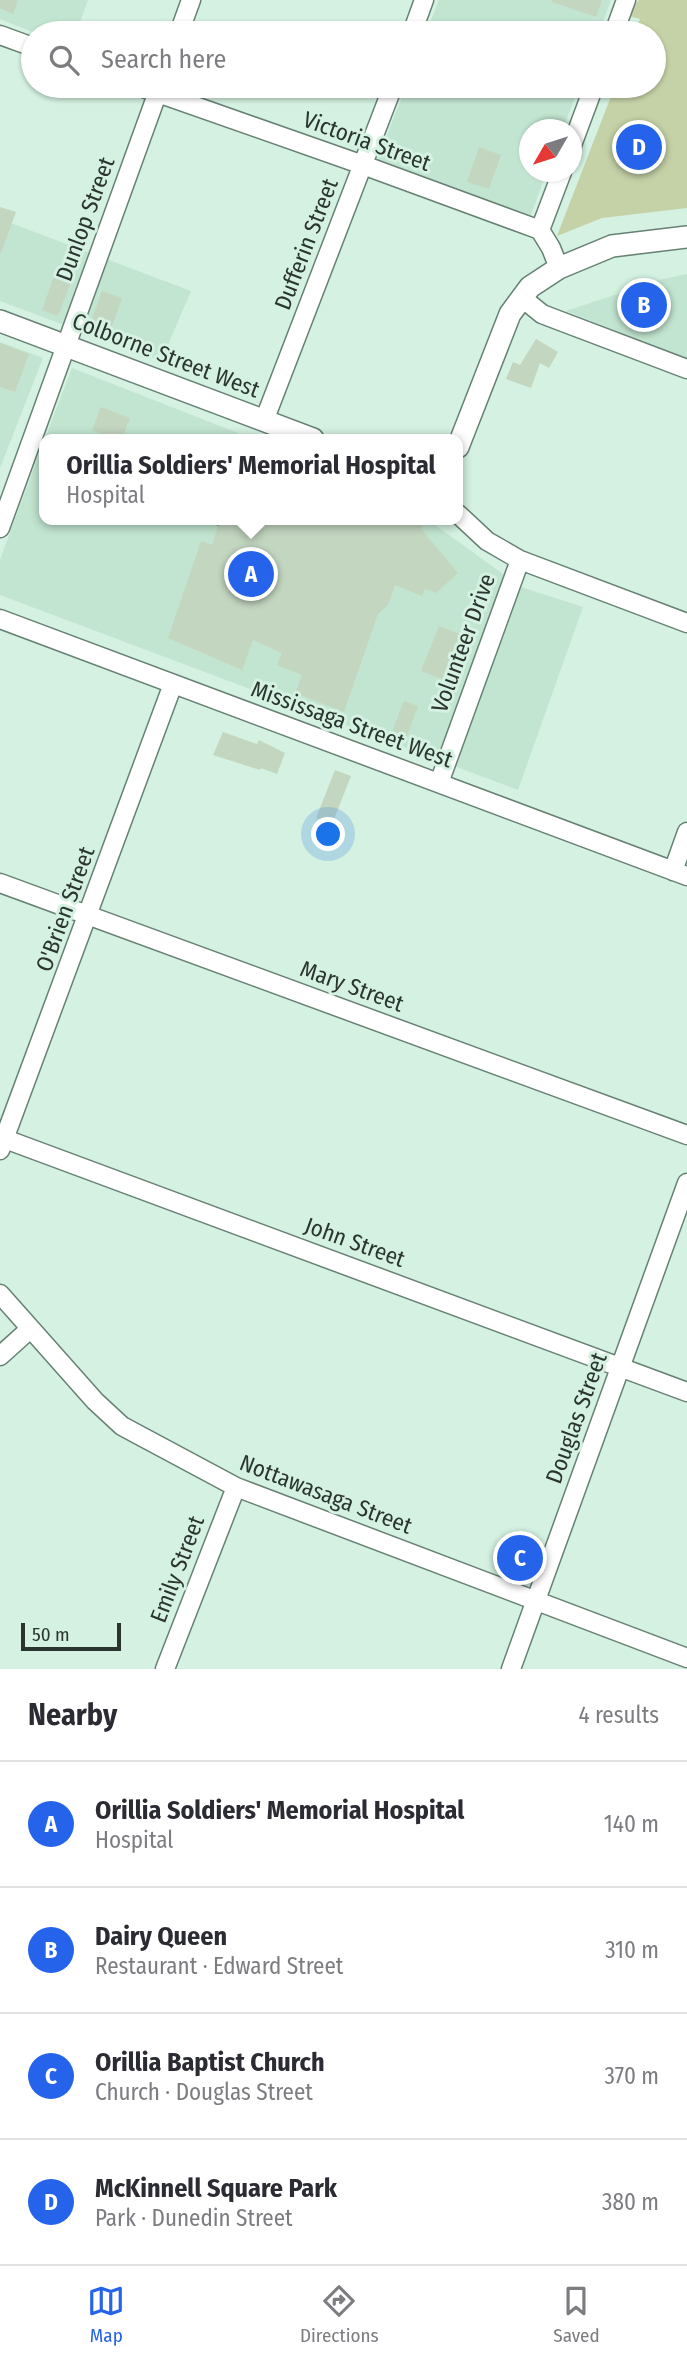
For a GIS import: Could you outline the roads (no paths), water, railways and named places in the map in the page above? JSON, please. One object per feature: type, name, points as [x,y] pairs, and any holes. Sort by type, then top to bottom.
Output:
[{"type":"main road","points":[[462,434],[510,314],[541,278],[612,246],[687,237]]},
{"type":"main road","name":"Colborne Street West","points":[[0,321],[299,434]]},
{"type":"street","points":[[183,21],[191,0]]},
{"type":"street","points":[[417,21],[425,0]]},
{"type":"street","points":[[618,21],[626,0]]},
{"type":"street","points":[[0,35],[21,43]]},
{"type":"street","name":"Dunlop Street","points":[[0,528],[156,98]]},
{"type":"street","name":"Victoria Street","points":[[183,98],[540,230]]},
{"type":"street","name":"Dufferin Street","points":[[264,421],[388,98]]},
{"type":"street","points":[[582,119],[590,98]]},
{"type":"street","points":[[558,182],[540,230],[559,268]]},
{"type":"street","points":[[522,297],[549,316],[687,369]]},
{"type":"street","points":[[463,519],[487,541],[520,560],[687,623]]},
{"type":"street","name":"Volunteer Drive","points":[[439,783],[520,560]]},
{"type":"street","name":"Mississaga Street West","points":[[0,619],[680,874]]},
{"type":"street","name":"O'Brien Street","points":[[2,1144],[89,916],[173,684]]},
{"type":"street","points":[[680,874],[687,832]]},
{"type":"street","name":"Mary Street","points":[[0,883],[687,1135]]},
{"type":"street","name":"John Street","points":[[2,1144],[687,1392]]},
{"type":"street","name":"Douglas Street","points":[[510,1669],[687,1183]]},
{"type":"street","name":"Nottawasaga Street","points":[[0,1294],[94,1401],[122,1426],[236,1487],[687,1658]]},
{"type":"street","points":[[0,1356],[30,1329]]},
{"type":"street","name":"Emily Street","points":[[165,1669],[236,1487]]},
{"type":"place","name":"McKinnell Square Park","points":[[639,147]]},
{"type":"place","name":"Dairy Queen","points":[[644,305]]},
{"type":"place","name":"Orillia Soldiers' Memorial Hospital","points":[[251,574]]},
{"type":"place","name":"Orillia Baptist Church","points":[[520,1558]]}]
